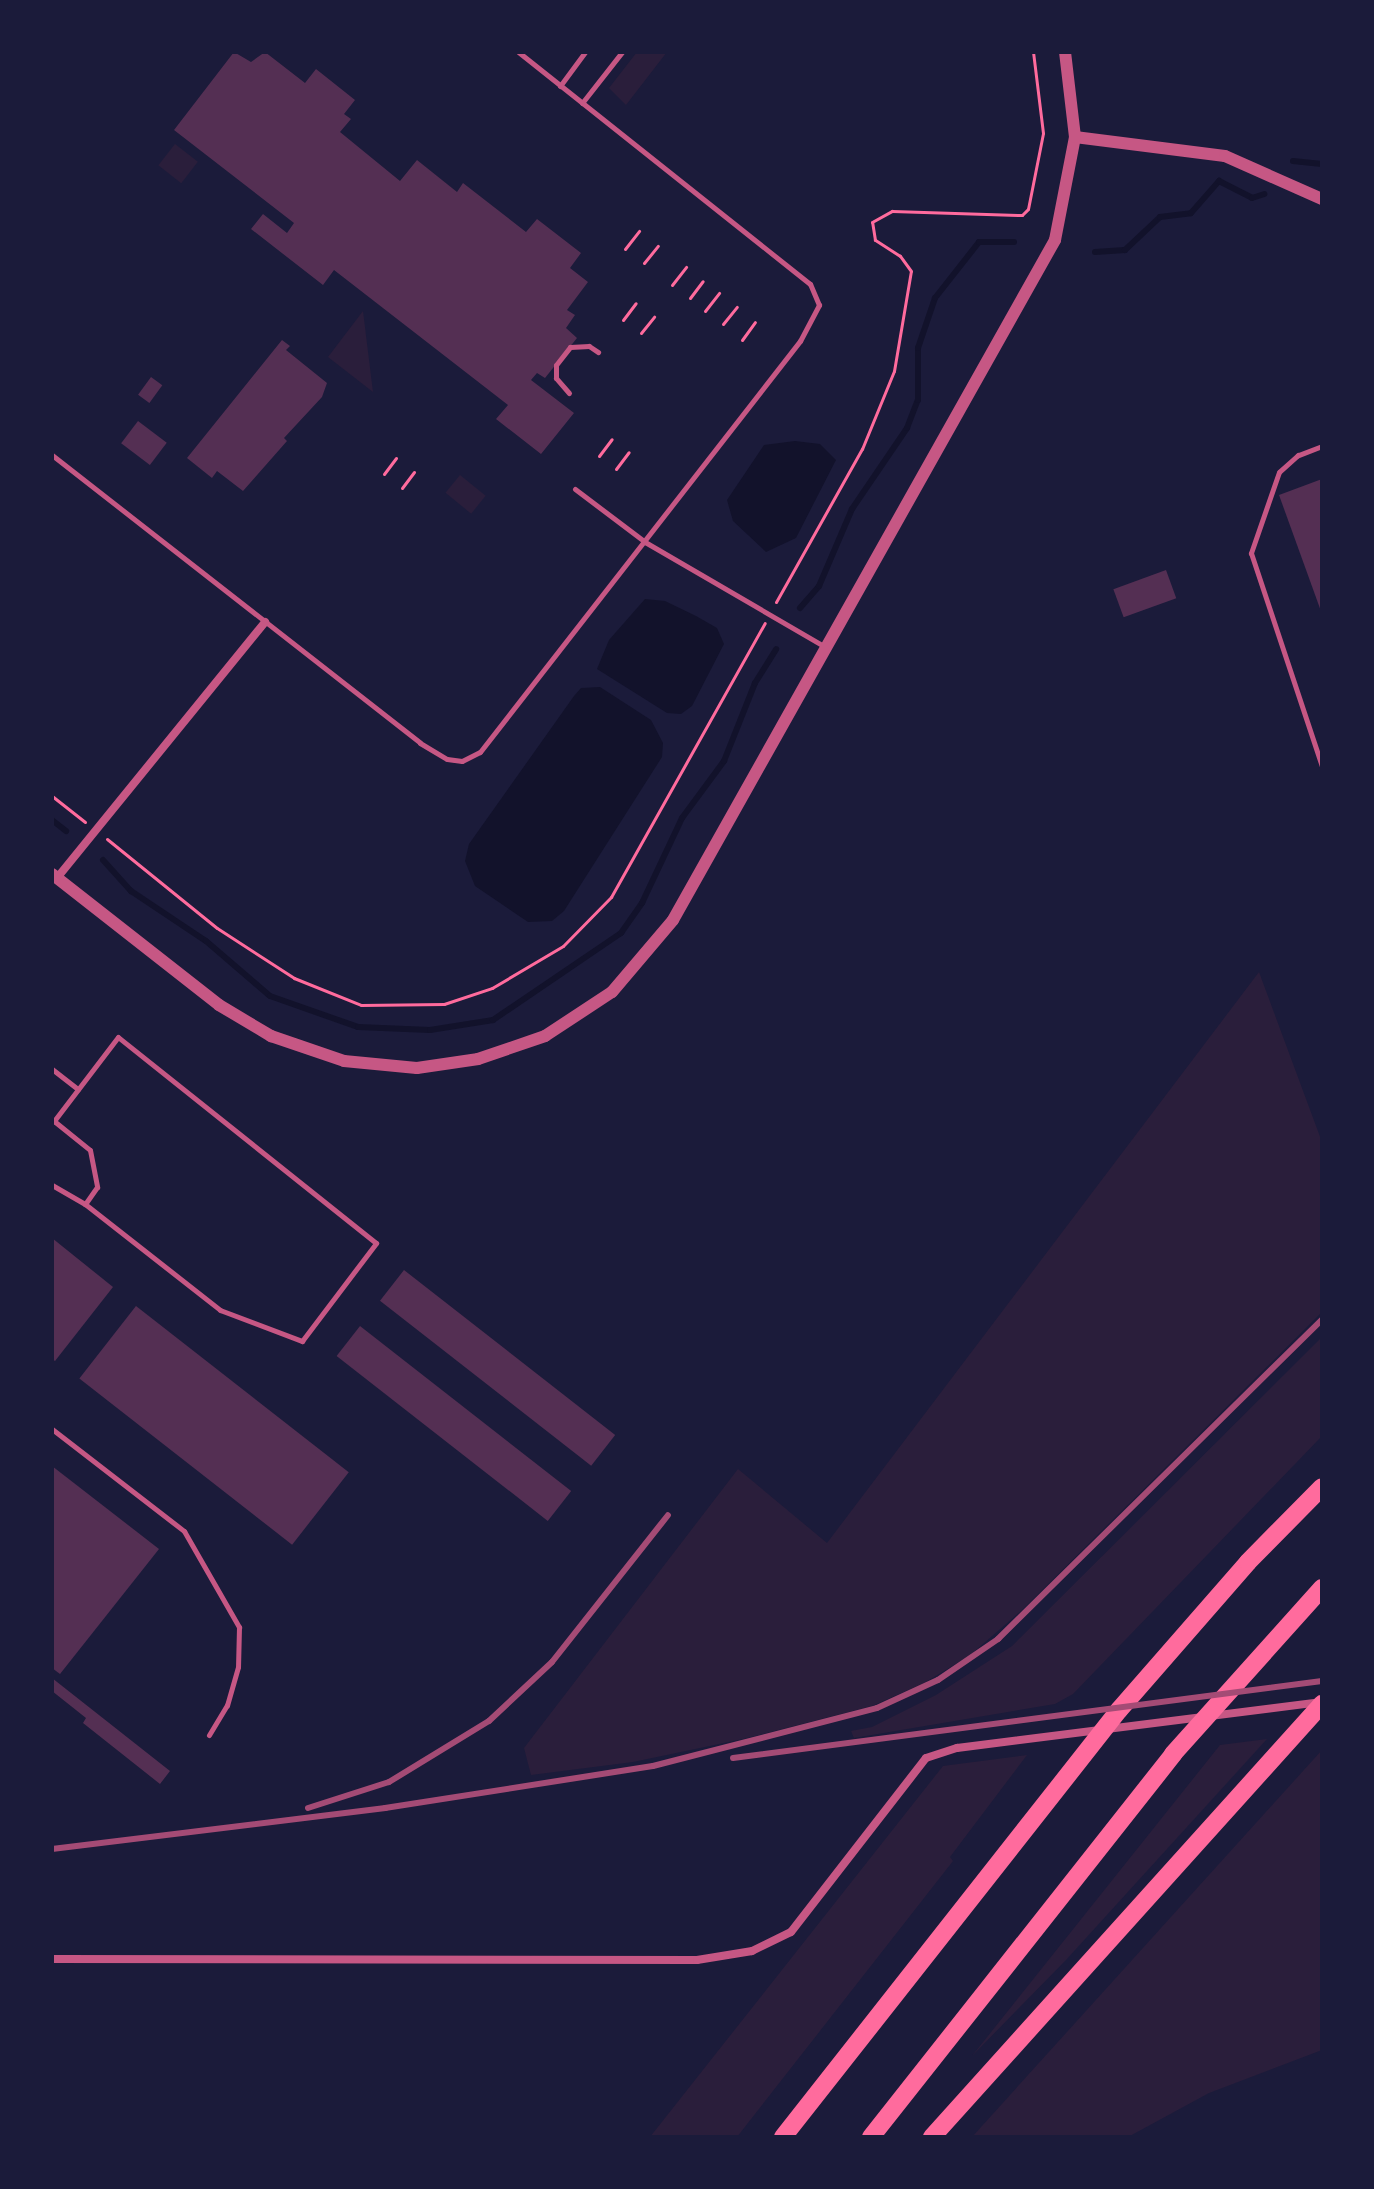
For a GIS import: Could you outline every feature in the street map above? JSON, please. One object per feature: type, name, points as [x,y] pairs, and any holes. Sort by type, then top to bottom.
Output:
[{"type":"highway","points":[[783,2137],[1168,1650],[1322,1487]]},
{"type":"highway","points":[[871,2137],[1173,1754],[1322,1588]]},
{"type":"highway","points":[[932,2137],[1322,1703]]},
{"type":"street","points":[[265,622],[54,879],[219,1005],[271,1036],[306,1051],[381,1067],[448,1065],[513,1049],[576,1019],[612,992],[673,920],[1055,240],[1075,137],[1065,52]]},
{"type":"street","points":[[1075,137],[1225,156],[1322,199]]},
{"type":"street","points":[[52,1959],[697,1960],[752,1951],[791,1932],[926,1758],[957,1748],[1322,1703]]},
{"type":"lane","points":[[52,455],[420,743],[447,759],[462,761],[480,752],[800,341],[819,305],[810,284],[518,52]]},
{"type":"lane","points":[[560,86],[585,52]]},
{"type":"lane","points":[[582,103],[622,52]]},
{"type":"lane","points":[[569,393],[556,378],[556,365],[570,347],[589,346],[598,352]]},
{"type":"lane","points":[[1322,446],[1298,455],[1279,472],[1251,553],[1322,767]]},
{"type":"lane","points":[[575,489],[645,542],[827,648]]},
{"type":"lane","points":[[52,1185],[85,1204],[220,1310],[302,1341],[376,1243],[118,1037],[54,1121],[90,1150],[97,1187],[85,1204]]},
{"type":"lane","points":[[52,1069],[78,1089]]},
{"type":"lane","points":[[52,1429],[184,1531],[239,1627],[238,1667],[227,1705],[209,1735]]},
{"type":"path","points":[[778,598],[862,449],[889,392],[911,271],[900,256],[875,240],[872,222],[892,211],[1022,215],[1028,209],[1043,133],[1033,52]]},
{"type":"path","points":[[625,249],[639,231]]},
{"type":"path","points":[[644,263],[658,246]]},
{"type":"path","points":[[672,285],[686,267]]},
{"type":"path","points":[[690,298],[703,281]]},
{"type":"path","points":[[705,311],[719,293]]},
{"type":"path","points":[[623,320],[636,303]]},
{"type":"path","points":[[723,324],[737,307]]},
{"type":"path","points":[[641,333],[654,317]]},
{"type":"path","points":[[742,340],[755,322]]},
{"type":"path","points":[[599,456],[612,439]]},
{"type":"path","points":[[616,469],[629,452]]},
{"type":"path","points":[[384,474],[396,458]]},
{"type":"path","points":[[402,488],[414,472]]},
{"type":"path","points":[[111,842],[217,928],[294,978],[361,1005],[444,1004],[492,988],[563,946],[611,897],[759,634]]},
{"type":"path","points":[[52,796],[80,818]]},
{"type":"shaded area","points":[[637,52],[667,52],[626,105],[609,88]]},
{"type":"shaded area","points":[[175,144],[198,162],[181,183],[158,165]]},
{"type":"shaded area","points":[[363,311],[373,392],[328,357]]},
{"type":"shaded area","points":[[795,441],[820,444],[836,460],[796,538],[766,552],[733,521],[727,500],[764,445]]},
{"type":"shaded area","points":[[460,475],[486,496],[471,514],[446,493]]},
{"type":"shaded area","points":[[645,599],[665,601],[696,616],[717,628],[724,644],[692,706],[681,714],[667,713],[597,669],[609,640]]},
{"type":"shaded area","points":[[600,687],[651,720],[663,743],[662,757],[564,911],[552,921],[528,922],[475,886],[465,861],[469,844],[574,696],[581,688]]},
{"type":"shaded area","points":[[1259,972],[1322,1142],[1322,1312],[1021,1611],[969,1656],[924,1683],[872,1706],[743,1739],[633,1762],[531,1775],[524,1748],[738,1469],[827,1543]]},
{"type":"shaded area","points":[[1322,1337],[1322,1436],[1073,1694],[1055,1704],[854,1738],[851,1731],[872,1727],[936,1695],[1012,1646]]},
{"type":"shaded area","points":[[1267,1739],[1066,1960],[972,2056],[1220,1745]]},
{"type":"shaded area","points":[[1322,1750],[1322,2050],[1209,2093],[1128,2137],[972,2137]]},
{"type":"shaded area","points":[[1027,1755],[950,1857],[953,1861],[737,2137],[650,2137],[943,1766]]},
{"type":"building","points":[[234,52],[251,62],[265,52],[305,83],[316,69],[355,100],[344,114],[351,119],[340,132],[400,181],[417,160],[457,192],[463,183],[526,232],[537,219],[581,253],[570,268],[588,282],[567,310],[575,315],[566,328],[577,338],[545,378],[537,373],[531,380],[574,413],[541,454],[496,419],[508,405],[334,270],[323,285],[251,229],[263,214],[287,233],[294,223],[174,130]]},
{"type":"building","points":[[282,340],[290,346],[286,350],[327,383],[322,397],[284,438],[287,441],[243,491],[217,471],[212,478],[187,458]]},
{"type":"building","points":[[151,377],[162,385],[149,403],[138,395]]},
{"type":"building","points":[[138,421],[167,443],[150,465],[121,443]]},
{"type":"building","points":[[1322,479],[1322,614],[1279,495]]},
{"type":"building","points":[[1166,570],[1176,598],[1124,617],[1113,589]]},
{"type":"building","points":[[52,1238],[113,1287],[55,1361],[52,1359]]},
{"type":"building","points":[[404,1270],[615,1435],[591,1466],[380,1301]]},
{"type":"building","points":[[136,1306],[349,1472],[292,1545],[79,1378]]},
{"type":"building","points":[[360,1326],[571,1491],[548,1521],[337,1356]]},
{"type":"building","points":[[52,1466],[159,1549],[60,1674],[52,1668]]},
{"type":"building","points":[[52,1678],[170,1771],[160,1784],[83,1723],[86,1718],[52,1691]]},
{"type":"waterway","points":[[1293,161],[1322,164]]},
{"type":"waterway","points":[[1095,252],[1125,250],[1160,217],[1191,213],[1219,181],[1252,198],[1264,194]]},
{"type":"waterway","points":[[800,608],[819,586],[852,509],[907,428],[918,400],[918,348],[935,298],[979,242],[1014,242]]},
{"type":"waterway","points":[[103,860],[131,891],[206,941],[270,996],[358,1027],[430,1030],[493,1020],[621,933],[642,903],[682,818],[724,761],[755,683],[776,649]]},
{"type":"waterway","points":[[52,820],[66,831]]},
{"type":"railway","points":[[52,1849],[385,1808],[653,1766],[877,1708],[938,1680],[998,1639],[1322,1320]]},
{"type":"railway","points":[[308,1808],[389,1782],[489,1721],[552,1662],[668,1515]]},
{"type":"railway","points":[[733,1758],[1322,1681]]}]
